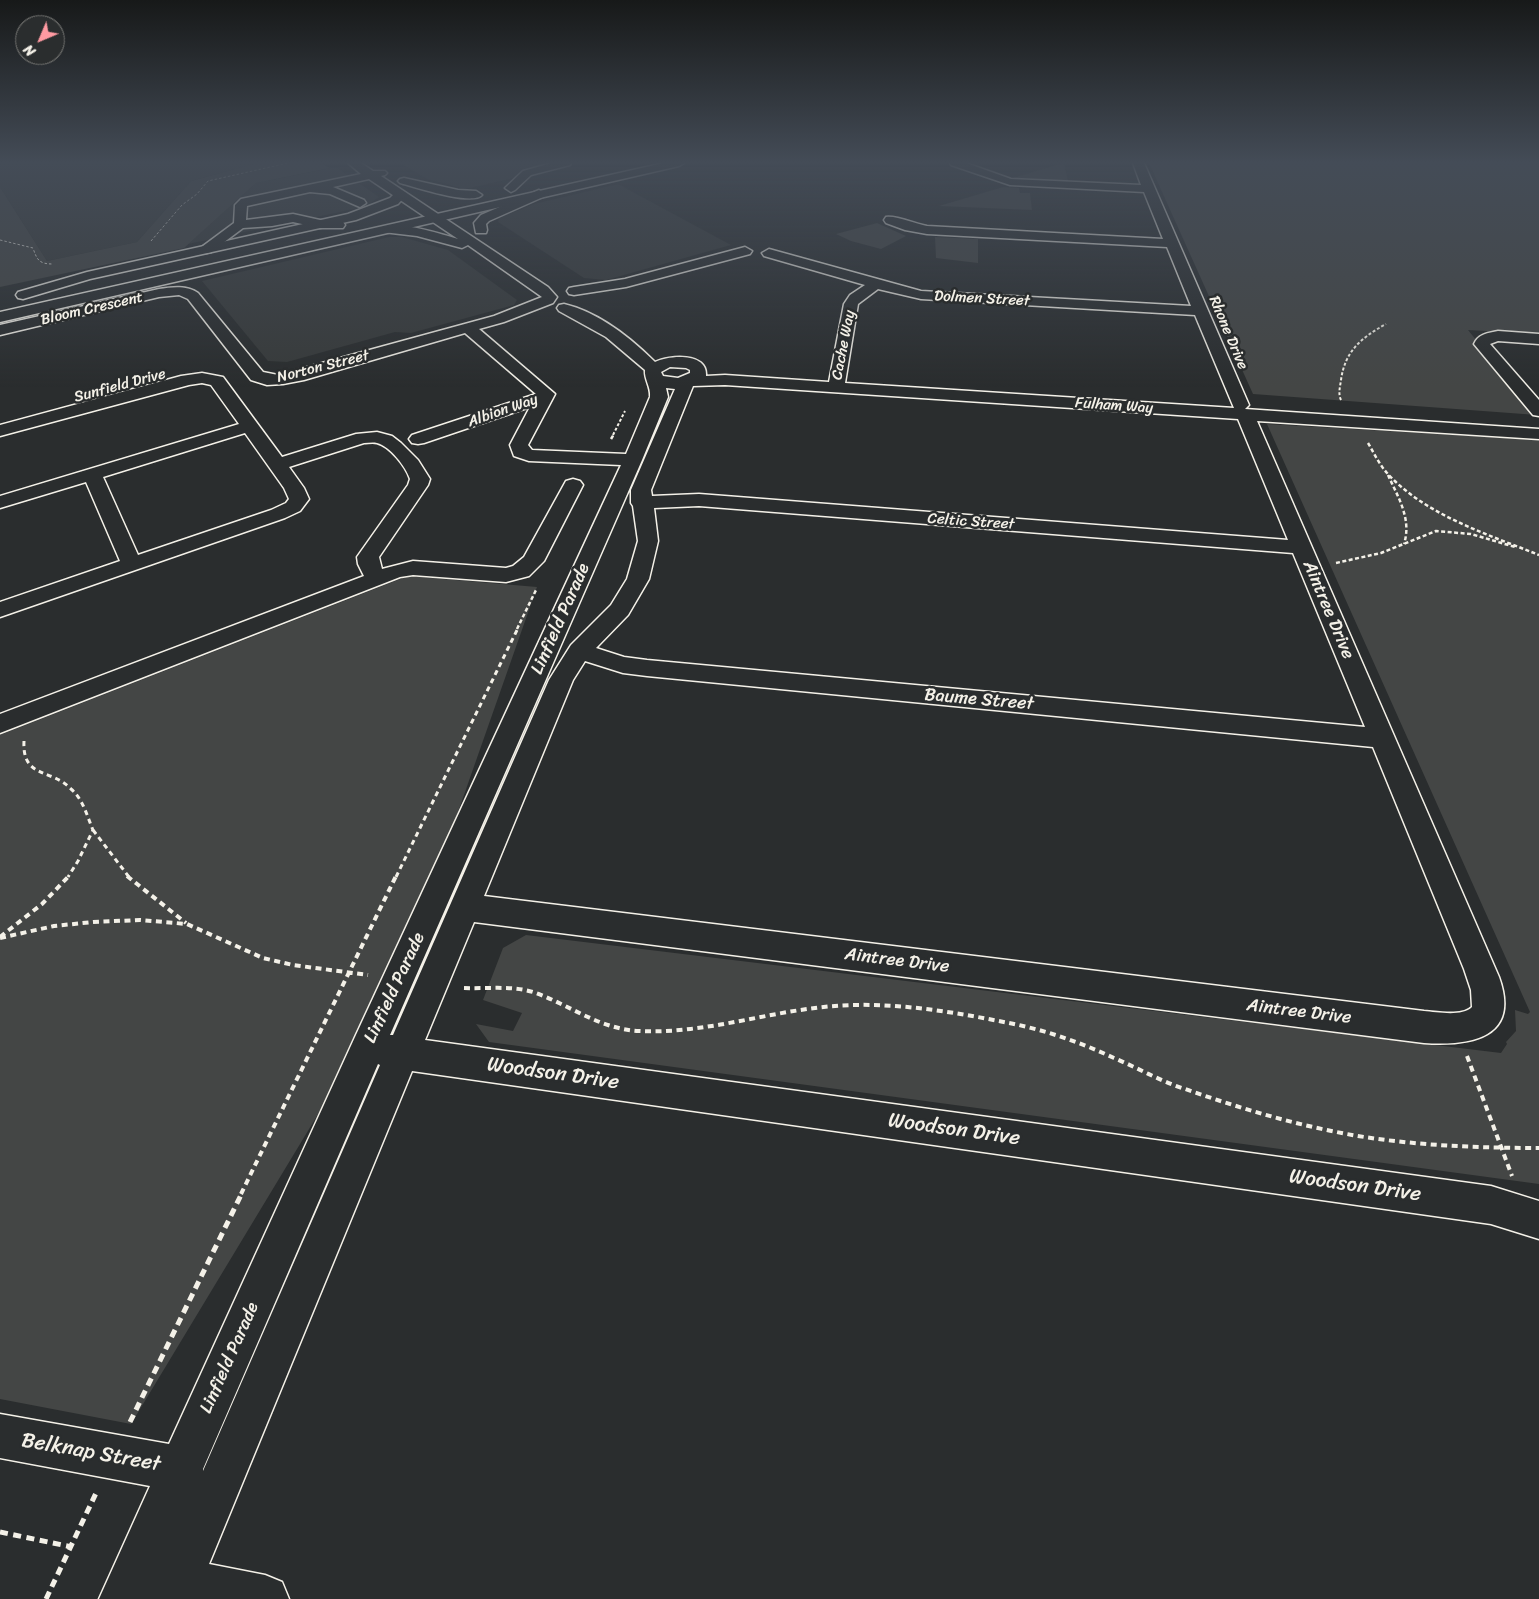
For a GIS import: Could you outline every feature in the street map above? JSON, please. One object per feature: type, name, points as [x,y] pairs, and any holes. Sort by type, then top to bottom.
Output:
[{"type":"street","points":[[206,249],[218,238]]},
{"type":"street","points":[[258,238],[87,276],[12,298],[286,238]]},
{"type":"street","points":[[0,317],[350,238]]},
{"type":"street","points":[[439,238],[483,249]]},
{"type":"street","points":[[465,238],[543,290],[560,295],[576,307],[626,283]]},
{"type":"street","points":[[492,238],[496,240]]},
{"type":"street","points":[[1071,238],[1172,243]]},
{"type":"street","name":"Rhone Drive","points":[[1170,238],[1242,410]]},
{"type":"street","points":[[560,295],[626,283],[745,252]]},
{"type":"street","name":"Dolmen Street","points":[[769,253],[910,294],[1201,312]]},
{"type":"street","points":[[535,269],[586,318],[675,373]]},
{"type":"street","name":"Cache Way","points":[[836,383],[851,304],[855,298],[876,284]]},
{"type":"street","name":"Norton Street","points":[[183,291],[193,296],[232,356],[265,380],[298,376],[468,328],[499,319],[560,295]]},
{"type":"street","name":"Bloom Crescent","points":[[0,330],[159,293],[183,291]]},
{"type":"street","points":[[588,300],[633,332],[675,373]]},
{"type":"street","name":"Albion Way","points":[[418,439],[544,397],[546,394],[468,328]]},
{"type":"street","points":[[1539,339],[1490,337],[1483,341],[1482,344],[1539,411]]},
{"type":"street","name":"Sunfield Drive","points":[[0,418],[209,362]]},
{"type":"street","name":"Fulham Way","points":[[675,373],[725,380],[836,383],[1351,417],[1539,434]]},
{"type":"street","name":"Linfield Parade","points":[[123,1599],[367,1049],[633,460],[659,397],[659,391],[675,373]]},
{"type":"street","name":"Linfield Parade","points":[[175,1591],[563,674],[579,651],[620,610],[638,579],[648,541],[648,528],[641,490],[674,406],[675,373]]},
{"type":"street","points":[[0,431],[200,378],[217,381],[298,494],[298,501],[293,507],[270,517],[0,610]]},
{"type":"street","points":[[544,397],[519,445],[521,452],[530,455],[633,460]]},
{"type":"street","name":"Aintree Drive","points":[[463,907],[1424,1027],[1456,1028],[1471,1026],[1480,1022],[1486,1016],[1490,1005],[1480,969],[1242,410]]},
{"type":"street","name":"Fulham Way","points":[[1351,417],[1539,424]]},
{"type":"street","points":[[0,502],[250,426]]},
{"type":"street","points":[[277,465],[362,438],[377,437],[390,442],[416,471],[420,480],[418,485],[368,557],[369,564],[377,579]]},
{"type":"street","points":[[92,474],[132,565]]},
{"type":"street","points":[[0,724],[394,572],[413,568],[506,575],[521,571],[533,561],[573,485]]},
{"type":"street","name":"Celtic Street","points":[[642,503],[699,500],[1304,555]]},
{"type":"street","name":"Baume Street","points":[[579,651],[623,665],[647,668],[1382,738]]},
{"type":"street","name":"Woodson Drive","points":[[367,1049],[1491,1205],[1534,1218]]},
{"type":"street","name":"Belknap Street","points":[[0,1436],[181,1469]]},
{"type":"street","points":[[175,1591],[265,1599]]},
{"type":"path","points":[[148,243],[153,238]]},
{"type":"path","points":[[0,240],[33,248],[34,257],[48,264]]},
{"type":"path","points":[[1386,324],[1356,342],[1343,366],[1339,396],[1387,473],[1406,524],[1408,535],[1404,545]]},
{"type":"path","points":[[602,458],[629,402]]},
{"type":"path","points":[[1387,473],[1411,493],[1445,513],[1539,555]]},
{"type":"path","points":[[1304,555],[1336,563],[1381,553],[1404,545],[1428,533],[1444,531],[1471,534],[1535,553]]},
{"type":"path","points":[[46,1599],[113,1457],[538,587]]},
{"type":"path","points":[[23,715],[26,732],[23,753],[25,762],[30,767],[71,787],[80,799],[93,830],[126,875],[187,924],[263,958],[293,965],[399,980]]},
{"type":"path","points":[[0,937],[44,903],[61,885],[76,866],[93,830]]},
{"type":"path","points":[[0,937],[54,926],[93,922],[140,920],[187,924]]},
{"type":"path","points":[[433,985],[482,990],[501,987],[533,993],[609,1028],[640,1031],[688,1029],[842,1005],[895,1006],[943,1011],[1006,1022],[1052,1034],[1104,1053],[1181,1088],[1243,1109],[1309,1126],[1376,1139],[1434,1145],[1539,1148]]},
{"type":"path","points":[[1456,1028],[1500,1148],[1534,1218]]},
{"type":"path","points":[[0,1532],[72,1547]]},
{"type":"shaded area","points":[[0,238],[32,238],[47,261],[137,242],[141,238],[195,238],[184,248],[0,287]]},
{"type":"shaded area","points":[[32,238],[141,238],[137,242],[47,261]]},
{"type":"shaded area","points":[[195,238],[218,238],[188,244]]},
{"type":"shaded area","points":[[386,238],[404,238],[448,250],[517,300],[514,305],[411,333],[395,332],[287,362],[268,361],[202,281]]},
{"type":"shaded area","points":[[522,238],[717,238],[731,245],[606,280],[584,278]]},
{"type":"shaded area","points":[[844,238],[903,238],[881,249]]},
{"type":"shaded area","points":[[935,238],[978,239],[978,263],[936,258]]},
{"type":"shaded area","points":[[1183,238],[1539,238],[1539,334],[1468,330],[1537,415],[1253,394]]},
{"type":"shaded area","points":[[1267,424],[1539,440],[1539,1184],[489,1042],[476,1024],[513,1031],[522,1013],[483,1000],[503,948],[526,935],[1501,1053],[1507,1044],[1506,1042],[1516,1031],[1515,1010],[1528,1014],[1530,1012]]},
{"type":"shaded area","points":[[408,576],[537,587],[399,980],[131,1424],[0,1399],[0,735]]}]
